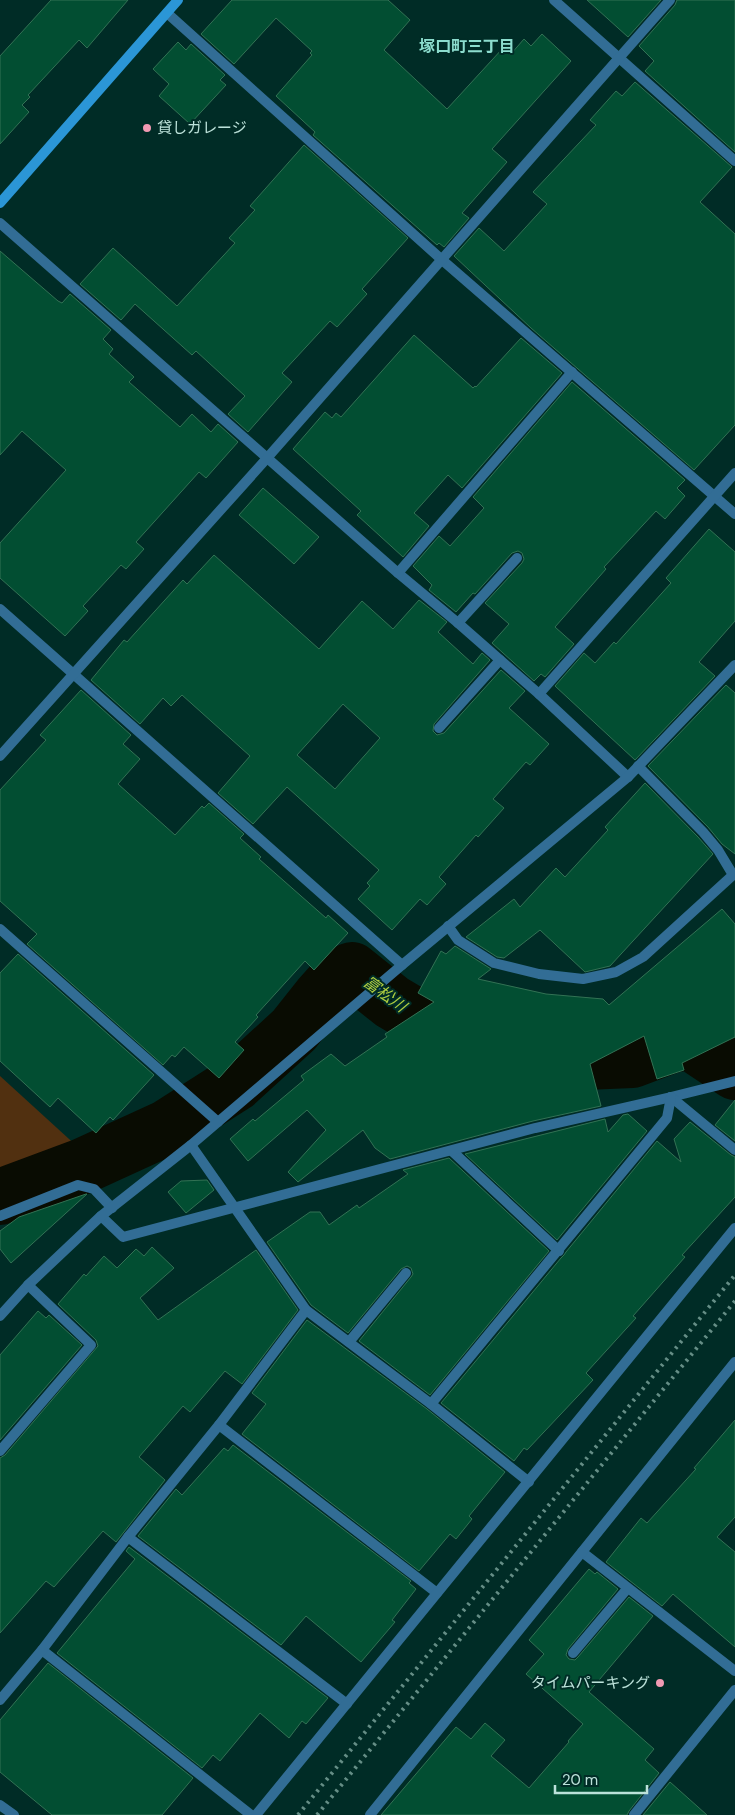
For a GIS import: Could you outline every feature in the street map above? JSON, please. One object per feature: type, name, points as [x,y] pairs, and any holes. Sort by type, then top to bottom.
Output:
[{"type":"street","points":[[0,203],[178,0]]},
{"type":"street","points":[[554,0],[735,161]]},
{"type":"street","points":[[0,756],[72,673],[268,457],[670,0]]},
{"type":"street","points":[[167,13],[441,259],[735,514]]},
{"type":"street","points":[[0,223],[398,573],[539,694],[628,777]]},
{"type":"street","points":[[398,573],[572,372]]},
{"type":"street","points":[[539,694],[735,473]]},
{"type":"street","points":[[458,623],[517,558]]},
{"type":"street","points":[[0,609],[402,964]]},
{"type":"street","points":[[439,728],[500,660]]},
{"type":"street","points":[[0,1316],[28,1286],[101,1216],[191,1146],[402,964],[628,777],[735,665]]},
{"type":"street","points":[[448,926],[458,940],[494,963],[540,974],[583,979],[616,972],[643,957],[734,878],[718,850],[703,832],[638,766]]},
{"type":"street","points":[[0,929],[218,1122]]},
{"type":"street","points":[[101,1216],[122,1237],[535,1128],[735,1081]]},
{"type":"street","points":[[671,1097],[735,1150]]},
{"type":"street","points":[[431,1404],[667,1118],[671,1097]]},
{"type":"street","points":[[191,1146],[306,1310],[431,1404],[529,1482]]},
{"type":"street","points":[[452,1151],[559,1250]]},
{"type":"street","points":[[0,1216],[78,1185],[94,1188],[112,1208]]},
{"type":"street","points":[[256,1815],[735,1228]]},
{"type":"street","points":[[349,1342],[406,1273]]},
{"type":"street","points":[[0,1451],[91,1345],[28,1286]]},
{"type":"street","points":[[0,1700],[42,1650],[128,1537],[219,1425],[306,1310]]},
{"type":"street","points":[[370,1815],[735,1362]]},
{"type":"street","points":[[219,1425],[437,1593]]},
{"type":"street","points":[[128,1537],[347,1704]]},
{"type":"street","points":[[582,1552],[627,1589],[735,1671]]},
{"type":"street","points":[[573,1654],[627,1589]]},
{"type":"street","points":[[42,1650],[252,1815]]},
{"type":"street","points":[[634,1815],[735,1690]]},
{"type":"street","points":[[0,1805],[14,1815]]},
{"type":"shaded area","points":[[0,1076],[80,1149],[0,1176]]},
{"type":"building","points":[[51,0],[128,0],[87,48],[79,40],[28,95],[30,97],[22,105],[29,112],[0,144],[0,56]]},
{"type":"building","points":[[232,0],[388,0],[410,20],[384,50],[447,109],[503,48],[510,55],[524,39],[531,46],[542,34],[571,61],[492,149],[507,162],[462,213],[469,218],[444,247],[439,243],[437,245],[313,135],[315,132],[276,96],[312,55],[310,53],[312,51],[276,18],[234,64],[201,34]]},
{"type":"building","points":[[587,0],[661,0],[628,37]]},
{"type":"building","points":[[677,0],[735,0],[735,152],[645,71],[654,61],[639,46],[675,5]]},
{"type":"building","points":[[178,42],[186,50],[191,44],[225,75],[220,80],[226,85],[190,124],[159,96],[169,84],[153,69]]},
{"type":"building","points":[[635,82],[732,167],[700,202],[735,234],[735,425],[694,470],[531,328],[454,256],[479,228],[504,251],[547,204],[533,192],[596,125],[590,120],[616,91],[622,96]]},
{"type":"building","points":[[304,145],[408,238],[362,289],[367,294],[337,327],[330,321],[282,373],[292,382],[248,432],[228,414],[245,396],[196,351],[192,355],[135,304],[121,320],[80,284],[113,248],[177,306],[235,243],[229,238],[255,210],[250,206]]},
{"type":"building","points":[[0,251],[58,301],[62,303],[70,294],[111,330],[103,339],[113,349],[109,354],[134,377],[129,382],[180,427],[192,414],[211,432],[218,424],[238,442],[206,478],[199,472],[136,542],[144,549],[126,569],[121,565],[83,606],[88,611],[65,636],[0,578],[0,543],[66,470],[22,431],[0,455]]},
{"type":"building","points":[[414,335],[473,388],[521,338],[562,373],[462,488],[448,475],[414,513],[429,526],[403,557],[357,515],[361,511],[293,449],[325,412],[332,418],[336,413],[341,417]]},
{"type":"building","points":[[572,382],[685,480],[677,488],[685,496],[665,519],[656,511],[604,567],[606,569],[555,627],[574,644],[545,677],[541,674],[534,681],[492,643],[509,624],[485,603],[522,563],[524,559],[522,553],[518,551],[512,553],[456,612],[429,590],[432,585],[413,566],[439,536],[450,546],[484,508],[473,497]]},
{"type":"building","points":[[263,488],[319,537],[294,564],[239,515]]},
{"type":"building","points":[[709,529],[735,552],[735,621],[699,662],[715,676],[635,760],[555,686],[584,653],[595,663],[614,642],[616,644],[671,583],[666,578]]},
{"type":"building","points":[[214,555],[319,649],[362,601],[393,629],[419,600],[447,622],[438,632],[473,664],[482,653],[490,660],[434,724],[433,731],[437,735],[444,733],[501,670],[525,691],[509,708],[549,744],[530,765],[526,762],[493,799],[504,808],[478,837],[476,835],[439,877],[446,884],[427,905],[420,899],[392,930],[358,899],[370,886],[367,883],[379,870],[287,787],[253,824],[218,793],[250,756],[182,695],[171,706],[163,698],[140,724],[91,680],[124,640],[127,642],[183,580],[187,584]],"holes":[[[343,704],[380,738],[335,789],[297,755]]]},
{"type":"building","points":[[726,685],[735,693],[735,854],[722,844],[708,827],[648,766]]},
{"type":"building","points":[[81,690],[131,735],[123,744],[140,759],[118,784],[175,835],[202,806],[204,808],[209,803],[244,834],[240,838],[261,857],[259,859],[326,918],[328,915],[348,933],[314,970],[305,961],[256,1015],[258,1017],[235,1042],[244,1050],[219,1078],[184,1047],[175,1057],[172,1055],[163,1065],[27,944],[37,934],[0,901],[0,790],[46,740],[40,735]]},
{"type":"building","points":[[645,783],[713,854],[610,966],[585,972],[540,930],[504,958],[497,957],[466,937],[514,899],[520,907],[556,868],[565,877],[608,830],[605,827]]},
{"type":"building","points":[[722,909],[735,924],[735,1037],[682,1063],[684,1070],[657,1079],[644,1036],[590,1064],[601,1106],[533,1121],[390,1159],[375,1148],[363,1130],[298,1182],[288,1172],[326,1130],[307,1110],[248,1161],[230,1139],[253,1119],[255,1121],[304,1080],[301,1076],[331,1054],[345,1066],[387,1037],[385,1034],[434,1002],[418,993],[441,951],[446,954],[455,946],[491,969],[478,979],[546,994],[603,999],[609,1005]]},
{"type":"building","points":[[18,954],[154,1075],[113,1120],[110,1117],[96,1133],[58,1098],[50,1107],[0,1061],[0,973]]},
{"type":"building","points":[[735,1100],[735,1141],[715,1125]]},
{"type":"building","points":[[628,1114],[647,1131],[557,1240],[465,1154],[605,1119],[608,1132],[623,1115]]},
{"type":"building","points":[[690,1122],[735,1157],[735,1197],[682,1255],[685,1257],[633,1316],[636,1318],[586,1373],[593,1380],[527,1450],[524,1448],[514,1461],[441,1403],[657,1141],[681,1162],[674,1139]]},
{"type":"building","points":[[449,1158],[549,1251],[430,1395],[359,1341],[411,1277],[413,1274],[411,1268],[407,1266],[401,1269],[348,1333],[311,1305],[267,1242],[310,1212],[320,1212],[329,1225],[357,1205],[359,1208],[408,1174],[403,1170]]},
{"type":"building","points":[[207,1180],[214,1190],[186,1213],[168,1192],[181,1181]]},
{"type":"building","points":[[87,1194],[11,1263],[0,1249],[0,1231],[19,1217]]},
{"type":"building","points":[[152,1247],[174,1268],[140,1298],[158,1320],[256,1250],[298,1310],[242,1384],[225,1371],[190,1412],[183,1406],[139,1457],[165,1480],[116,1542],[103,1531],[54,1587],[46,1581],[0,1633],[0,1458],[5,1455],[98,1346],[96,1340],[58,1304],[84,1274],[86,1276],[104,1256],[117,1268],[136,1249],[144,1256]]},
{"type":"building","points":[[38,1311],[46,1318],[49,1315],[82,1345],[0,1440],[0,1355]]},
{"type":"building","points":[[307,1320],[427,1409],[505,1472],[469,1516],[472,1519],[456,1539],[450,1534],[419,1571],[242,1434],[266,1404],[252,1393]]},
{"type":"building","points":[[735,1420],[735,1517],[717,1537],[735,1552],[735,1647],[673,1594],[662,1606],[606,1562],[641,1518],[647,1523],[696,1469],[694,1468]]},
{"type":"building","points":[[233,1445],[411,1581],[409,1583],[416,1589],[392,1620],[395,1622],[361,1662],[306,1616],[281,1645],[138,1536],[176,1489],[182,1495],[224,1448],[228,1451]]},
{"type":"building","points":[[129,1547],[328,1698],[306,1724],[302,1721],[289,1738],[260,1713],[220,1761],[213,1755],[202,1768],[57,1653],[135,1559],[126,1551]]},
{"type":"building","points":[[589,1569],[595,1574],[597,1572],[618,1589],[568,1649],[566,1655],[569,1659],[575,1660],[578,1657],[629,1597],[653,1616],[589,1692],[654,1749],[645,1760],[659,1773],[627,1815],[381,1815],[456,1727],[471,1739],[485,1723],[505,1740],[491,1756],[529,1788],[569,1742],[583,1724],[526,1674],[544,1654],[529,1640]]},
{"type":"building","points":[[48,1663],[193,1778],[162,1815],[52,1815],[0,1772],[0,1720]]},
{"type":"building","points":[[670,1782],[707,1815],[643,1815]]},
{"type":"waterway","name":"富松川","points":[[0,1197],[83,1166],[166,1128],[235,1084],[294,1030],[339,976],[352,970],[392,1002],[429,1024],[468,1041],[507,1050],[585,1062],[632,1060],[677,1043],[693,1044],[735,1072]]},
{"type":"railway","points":[[298,1815],[735,1275]]},
{"type":"railway","points":[[317,1815],[735,1301]]},
{"type":"place","name":"貸しガレージ","points":[[147,128]]},
{"type":"place","name":"タイムパーキング","points":[[660,1683]]},
{"type":"district","name":"塚口町三丁目","points":[[467,46]]}]
